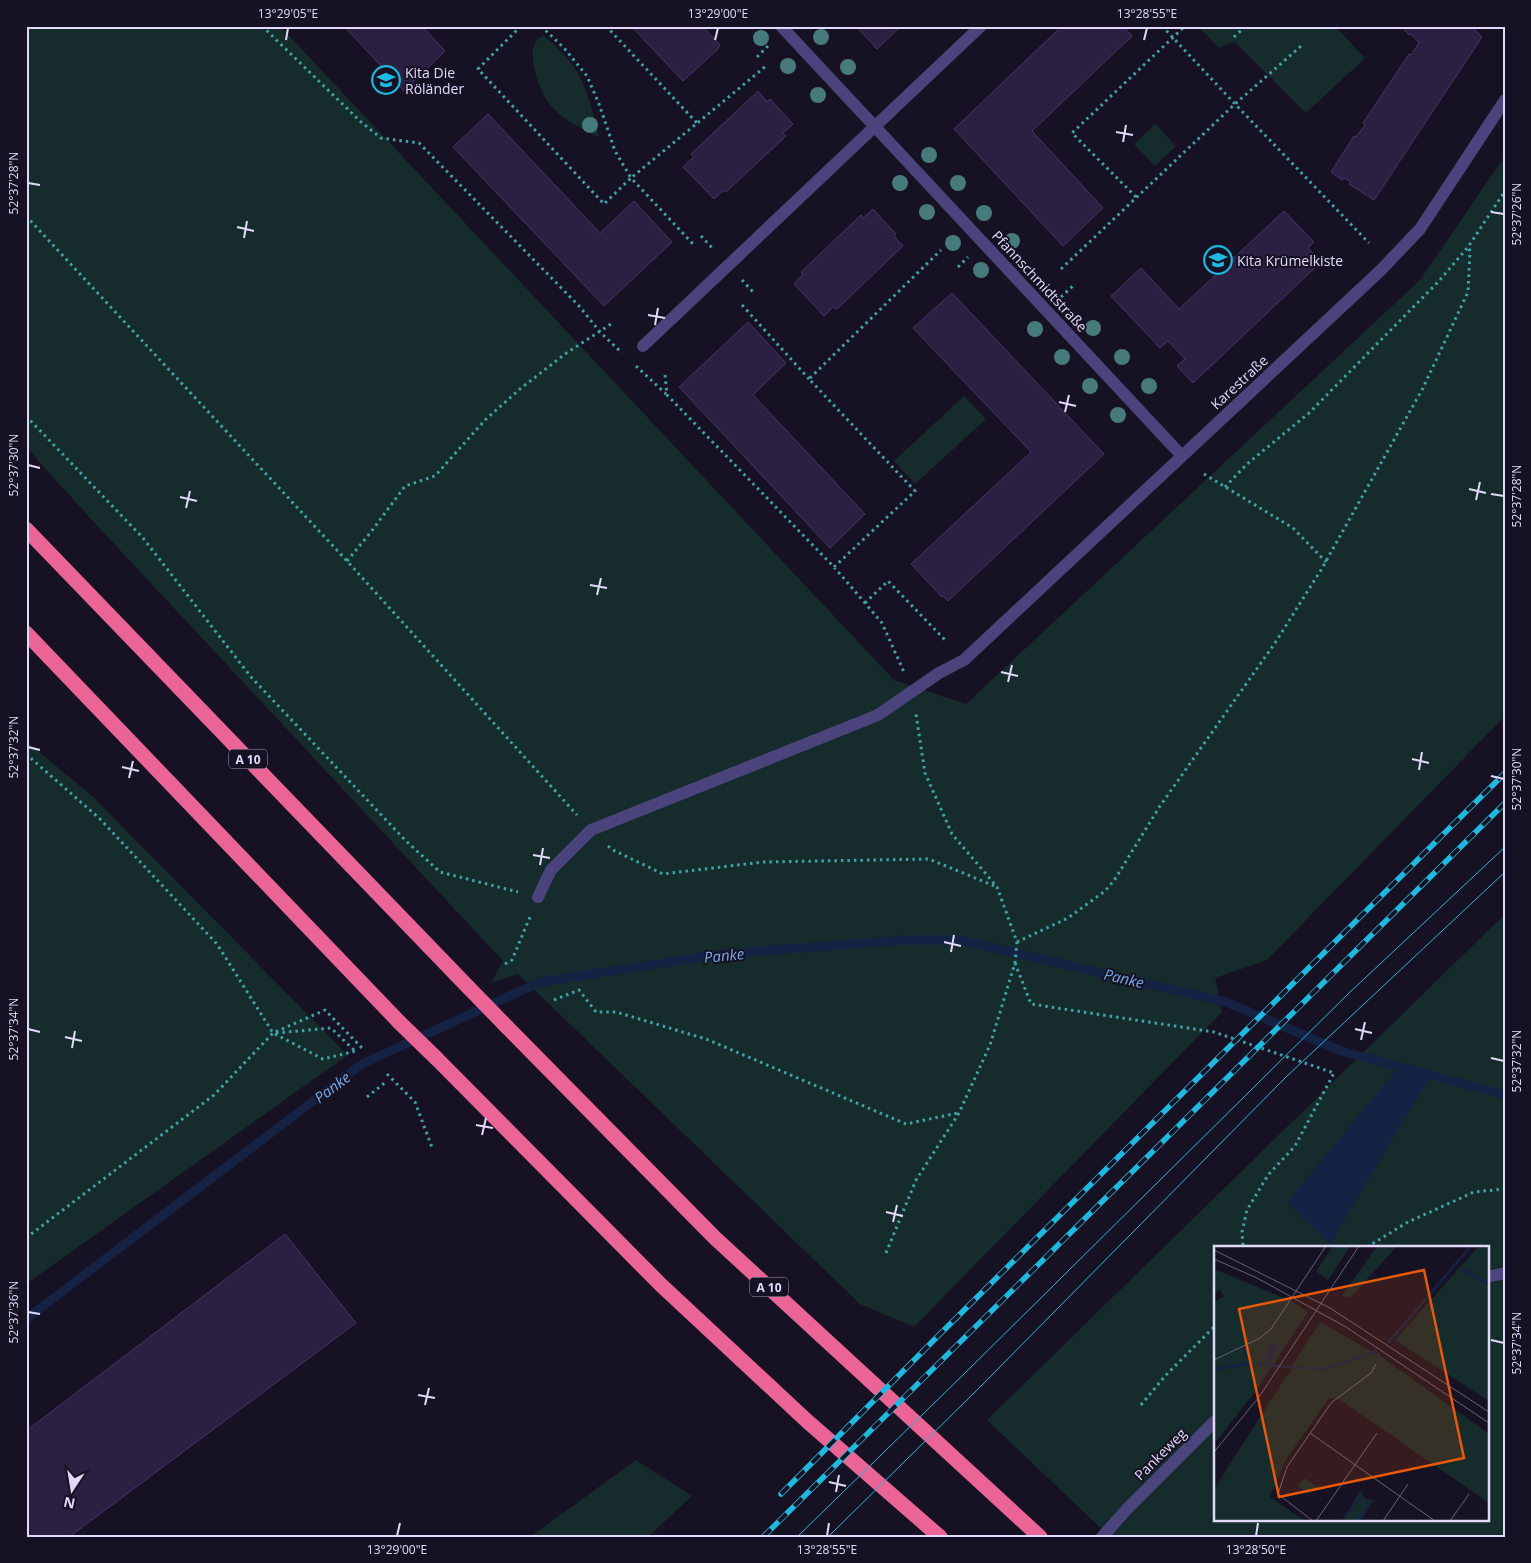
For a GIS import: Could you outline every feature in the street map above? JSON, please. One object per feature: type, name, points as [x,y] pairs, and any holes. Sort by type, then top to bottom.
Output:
[{"type":"highway","name":"A 10","points":[[26,529],[470,988],[506,1028],[715,1238],[1040,1537]]},
{"type":"highway","points":[[26,633],[400,1022],[661,1285],[806,1421],[940,1537]]},
{"type":"street","name":"Pfannschmidtstraße","points":[[781,26],[1182,456]]},
{"type":"street","points":[[643,346],[981,26]]},
{"type":"street","name":"Karestraße","points":[[591,830],[878,715],[939,673],[964,660],[1381,270],[1420,229],[1505,100]]},
{"type":"street","points":[[538,897],[551,870],[591,830]]},
{"type":"street","points":[[1488,1277],[1505,1272]]},
{"type":"street","name":"Pankeweg","points":[[1102,1537],[1127,1509],[1214,1423]]},
{"type":"path","points":[[262,26],[380,138],[418,143],[580,307],[600,332],[626,357]]},
{"type":"path","points":[[521,26],[478,69],[604,204],[632,178],[766,66]]},
{"type":"path","points":[[541,26],[564,48],[587,76],[599,104],[614,151],[632,178],[692,244]]},
{"type":"path","points":[[606,26],[697,123]]},
{"type":"path","points":[[1162,26],[1369,243]]},
{"type":"path","points":[[1136,197],[1072,133],[1184,26]]},
{"type":"path","points":[[1234,37],[1246,26]]},
{"type":"path","points":[[1061,268],[1235,104],[1301,46]]},
{"type":"path","points":[[1225,487],[1247,464],[1309,413],[1439,281],[1468,247],[1505,191]]},
{"type":"path","points":[[26,216],[347,561],[591,830],[613,850],[662,874],[763,862],[929,859],[997,887]]},
{"type":"path","points":[[1017,942],[1068,918],[1104,892],[1115,879],[1160,806],[1276,643],[1326,562],[1423,388],[1468,292],[1470,251],[1468,247]]},
{"type":"path","points":[[809,378],[941,250]]},
{"type":"path","points":[[742,305],[915,492],[834,567]]},
{"type":"path","points":[[347,561],[405,486],[435,476],[485,420],[520,389],[565,354],[611,324]]},
{"type":"path","points":[[632,363],[667,395],[834,567],[882,623],[913,692],[926,773],[952,834],[997,887],[1017,942],[1015,963],[990,1045],[958,1113],[916,1180],[886,1253]]},
{"type":"path","points":[[665,375],[667,395]]},
{"type":"path","points":[[26,416],[143,538],[251,677],[405,840],[440,872],[538,897],[512,960],[505,964]]},
{"type":"path","points":[[1204,474],[1293,528],[1326,562]]},
{"type":"path","points":[[865,603],[888,581],[946,641]]},
{"type":"path","points":[[26,754],[99,818],[217,944],[273,1033],[323,1059],[356,1051],[332,1028],[273,1033]]},
{"type":"path","points":[[1015,963],[1031,1004],[1214,1032],[1334,1073],[1295,1146],[1268,1175],[1247,1210],[1242,1232],[1243,1246]]},
{"type":"path","points":[[554,1000],[579,990],[596,1012],[616,1012],[706,1039],[906,1124],[958,1113]]},
{"type":"path","points":[[26,1238],[214,1095],[273,1033],[325,1010],[362,1048]]},
{"type":"path","points":[[387,1074],[415,1102],[433,1150]]},
{"type":"path","points":[[367,1097],[387,1081]]},
{"type":"path","points":[[1369,1246],[1408,1222],[1474,1192],[1505,1189]]},
{"type":"path","points":[[1141,1405],[1165,1376],[1214,1327]]},
{"type":"green space","points":[[26,26],[280,26],[894,680],[966,704],[1420,280],[1505,156],[1505,716],[1267,960],[1215,978],[1222,1012],[914,1327],[860,1304],[518,974],[491,983],[503,961],[26,447]]},
{"type":"green space","points":[[1198,26],[1335,26],[1365,58],[1306,113],[1234,41],[1219,48]]},
{"type":"green space","points":[[543,35],[567,57],[582,80],[599,137],[563,117],[548,103],[536,77],[533,58],[535,43]]},
{"type":"green space","points":[[1155,124],[1176,146],[1155,166],[1134,144]]},
{"type":"green space","points":[[964,396],[986,419],[915,484],[894,461]]},
{"type":"green space","points":[[26,741],[92,796],[348,1055],[26,1284]]},
{"type":"green space","points":[[1505,914],[1505,1537],[1110,1537],[987,1420]]},
{"type":"green space","points":[[636,1460],[692,1496],[648,1537],[530,1537]]},
{"type":"water","points":[[1399,1067],[1430,1076],[1330,1244],[1287,1202]]},
{"type":"building","points":[[344,26],[422,26],[445,51],[404,91]]},
{"type":"building","points":[[631,26],[702,26],[720,45],[683,81]]},
{"type":"building","points":[[856,26],[901,26],[877,49]]},
{"type":"building","points":[[1062,26],[1123,26],[1132,36],[1032,131],[1103,208],[1063,246],[954,129]]},
{"type":"building","points":[[1401,26],[1471,26],[1482,37],[1374,200],[1349,184],[1351,182],[1344,178],[1342,180],[1331,172],[1354,136],[1356,137],[1365,125],[1363,123],[1409,54],[1411,55],[1419,43]]},
{"type":"building","points":[[758,91],[767,102],[770,99],[793,124],[783,133],[786,136],[726,192],[724,190],[714,199],[683,167],[694,157],[691,154]]},
{"type":"building","points":[[488,114],[600,233],[634,201],[672,242],[604,306],[453,147]]},
{"type":"building","points":[[873,209],[896,234],[894,236],[903,246],[837,309],[833,307],[824,316],[794,284],[803,274],[801,272],[861,215],[863,218]]},
{"type":"building","points":[[1284,211],[1314,242],[1308,248],[1321,262],[1193,383],[1177,366],[1185,359],[1168,341],[1160,348],[1111,296],[1141,268],[1179,309]]},
{"type":"building","points":[[952,293],[1104,454],[948,601],[911,564],[1031,452],[913,328]]},
{"type":"building","points":[[748,322],[786,363],[753,395],[865,514],[830,548],[679,387]]},
{"type":"building","points":[[285,1234],[356,1323],[69,1537],[26,1537],[26,1431]]},
{"type":"waterway","name":"Panke","points":[[26,1319],[362,1064],[540,982],[722,954],[903,940],[960,940],[1226,1002],[1341,1051],[1505,1095]]},
{"type":"tram line","points":[[797,1537],[1349,993],[1505,847]]},
{"type":"tram line","points":[[828,1537],[981,1386],[1286,1077],[1505,872]]},
{"type":"railway","points":[[781,1494],[1505,773]]},
{"type":"railway","points":[[763,1537],[1505,803]]},
{"type":"place","name":"Kita Die Röländer","points":[[386,80]]},
{"type":"place","name":"Kita Krümelkiste","points":[[1218,260]]}]
